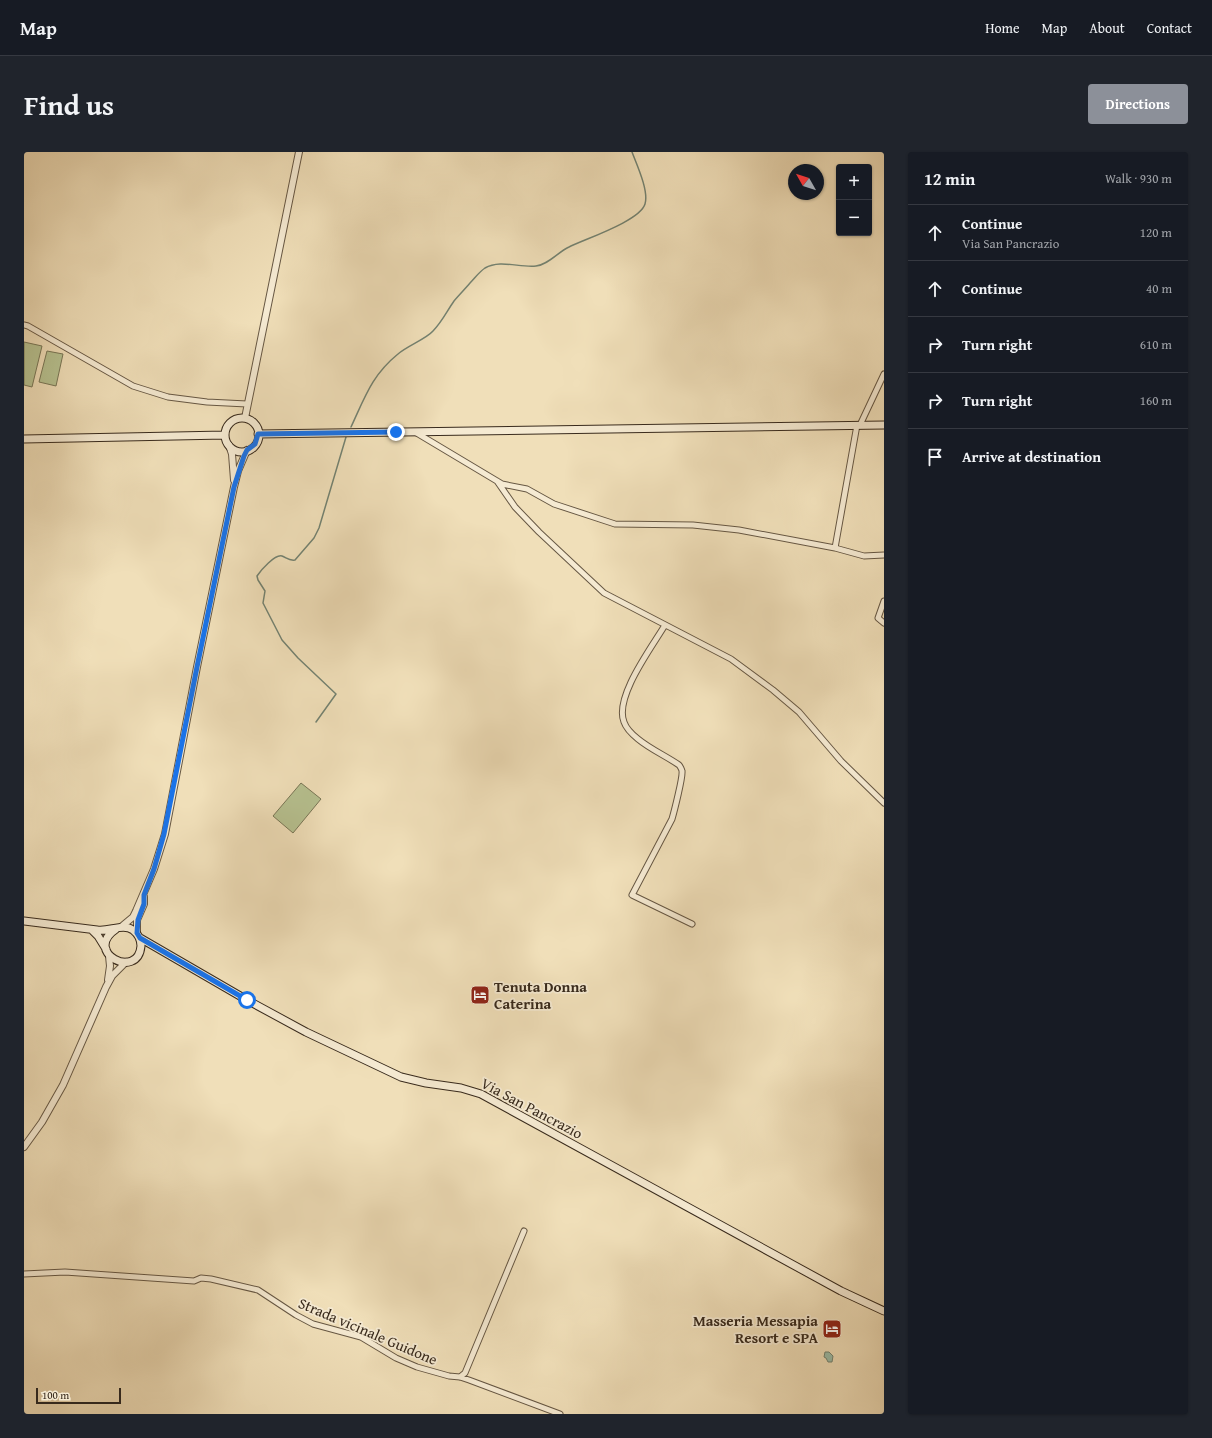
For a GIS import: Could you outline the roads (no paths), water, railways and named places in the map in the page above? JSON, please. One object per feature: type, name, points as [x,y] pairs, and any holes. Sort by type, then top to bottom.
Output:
[{"type":"main road","points":[[244,418],[253,422],[258,430],[258,434],[255,444],[247,450],[237,451],[229,445],[225,435],[231,422],[235,419],[244,418]]},
{"type":"main road","points":[[258,434],[884,425]]},
{"type":"main road","points":[[24,439],[225,435]]},
{"type":"main road","points":[[24,921],[104,931],[127,927],[138,936],[140,951]]},
{"type":"main road","points":[[108,953],[106,941],[108,936],[118,928]]},
{"type":"main road","points":[[92,930],[98,936],[108,953],[117,961],[126,962],[135,958],[140,951],[152,948],[161,950]]},
{"type":"main road","name":"Via San Pancrazio","points":[[138,936],[216,982],[306,1032],[401,1077],[426,1083],[461,1088],[481,1094],[834,1287],[884,1310]]},
{"type":"street","points":[[244,418],[298,152]]},
{"type":"street","points":[[24,325],[133,386],[168,397],[207,402],[247,404]]},
{"type":"street","points":[[835,548],[859,425],[884,374]]},
{"type":"street","points":[[414,432],[502,484],[527,489],[554,504],[615,524],[693,525],[739,530],[835,548],[864,556],[884,555]]},
{"type":"street","points":[[229,445],[232,454],[234,487]]},
{"type":"street","points":[[118,928],[132,917],[144,895],[154,869],[164,834],[234,487],[238,471],[247,450]]},
{"type":"street","points":[[497,481],[515,507],[539,532],[604,593],[731,659],[773,690],[799,712],[841,761],[884,803]]},
{"type":"street","points":[[884,601],[878,618],[884,623]]},
{"type":"street","points":[[665,625],[632,681],[624,698],[622,716],[624,724],[637,738],[679,765],[682,771],[682,778],[676,809],[672,819],[632,896],[692,924]]},
{"type":"street","points":[[138,936],[138,920],[144,904],[144,895]]},
{"type":"street","points":[[106,987],[110,966],[108,953]]},
{"type":"street","points":[[24,1147],[42,1122],[63,1085],[112,976],[126,962]]},
{"type":"street","points":[[460,1377],[465,1373],[524,1231]]},
{"type":"street","name":"Strada vicinale Guidone","points":[[24,1274],[65,1272],[194,1281],[202,1278],[211,1278],[258,1290],[296,1315],[313,1324],[362,1338],[405,1363],[432,1372],[460,1377],[560,1414]]},
{"type":"waterway","points":[[351,427],[375,378],[389,362],[402,351],[430,334],[442,320],[454,301],[485,268],[497,264],[530,266],[540,265],[549,261],[569,247],[623,223],[641,210],[645,204],[645,192],[642,178],[632,152]]},
{"type":"waterway","points":[[316,722],[336,694],[298,658],[282,640],[263,603],[265,591],[257,576],[276,557],[282,556],[290,560],[295,560],[314,538],[319,528],[346,437]]},
{"type":"place","name":"Tenuta Donna Caterina","points":[[480,995]]},
{"type":"place","name":"Masseria Messapia Resort e SPA","points":[[832,1329]]}]
